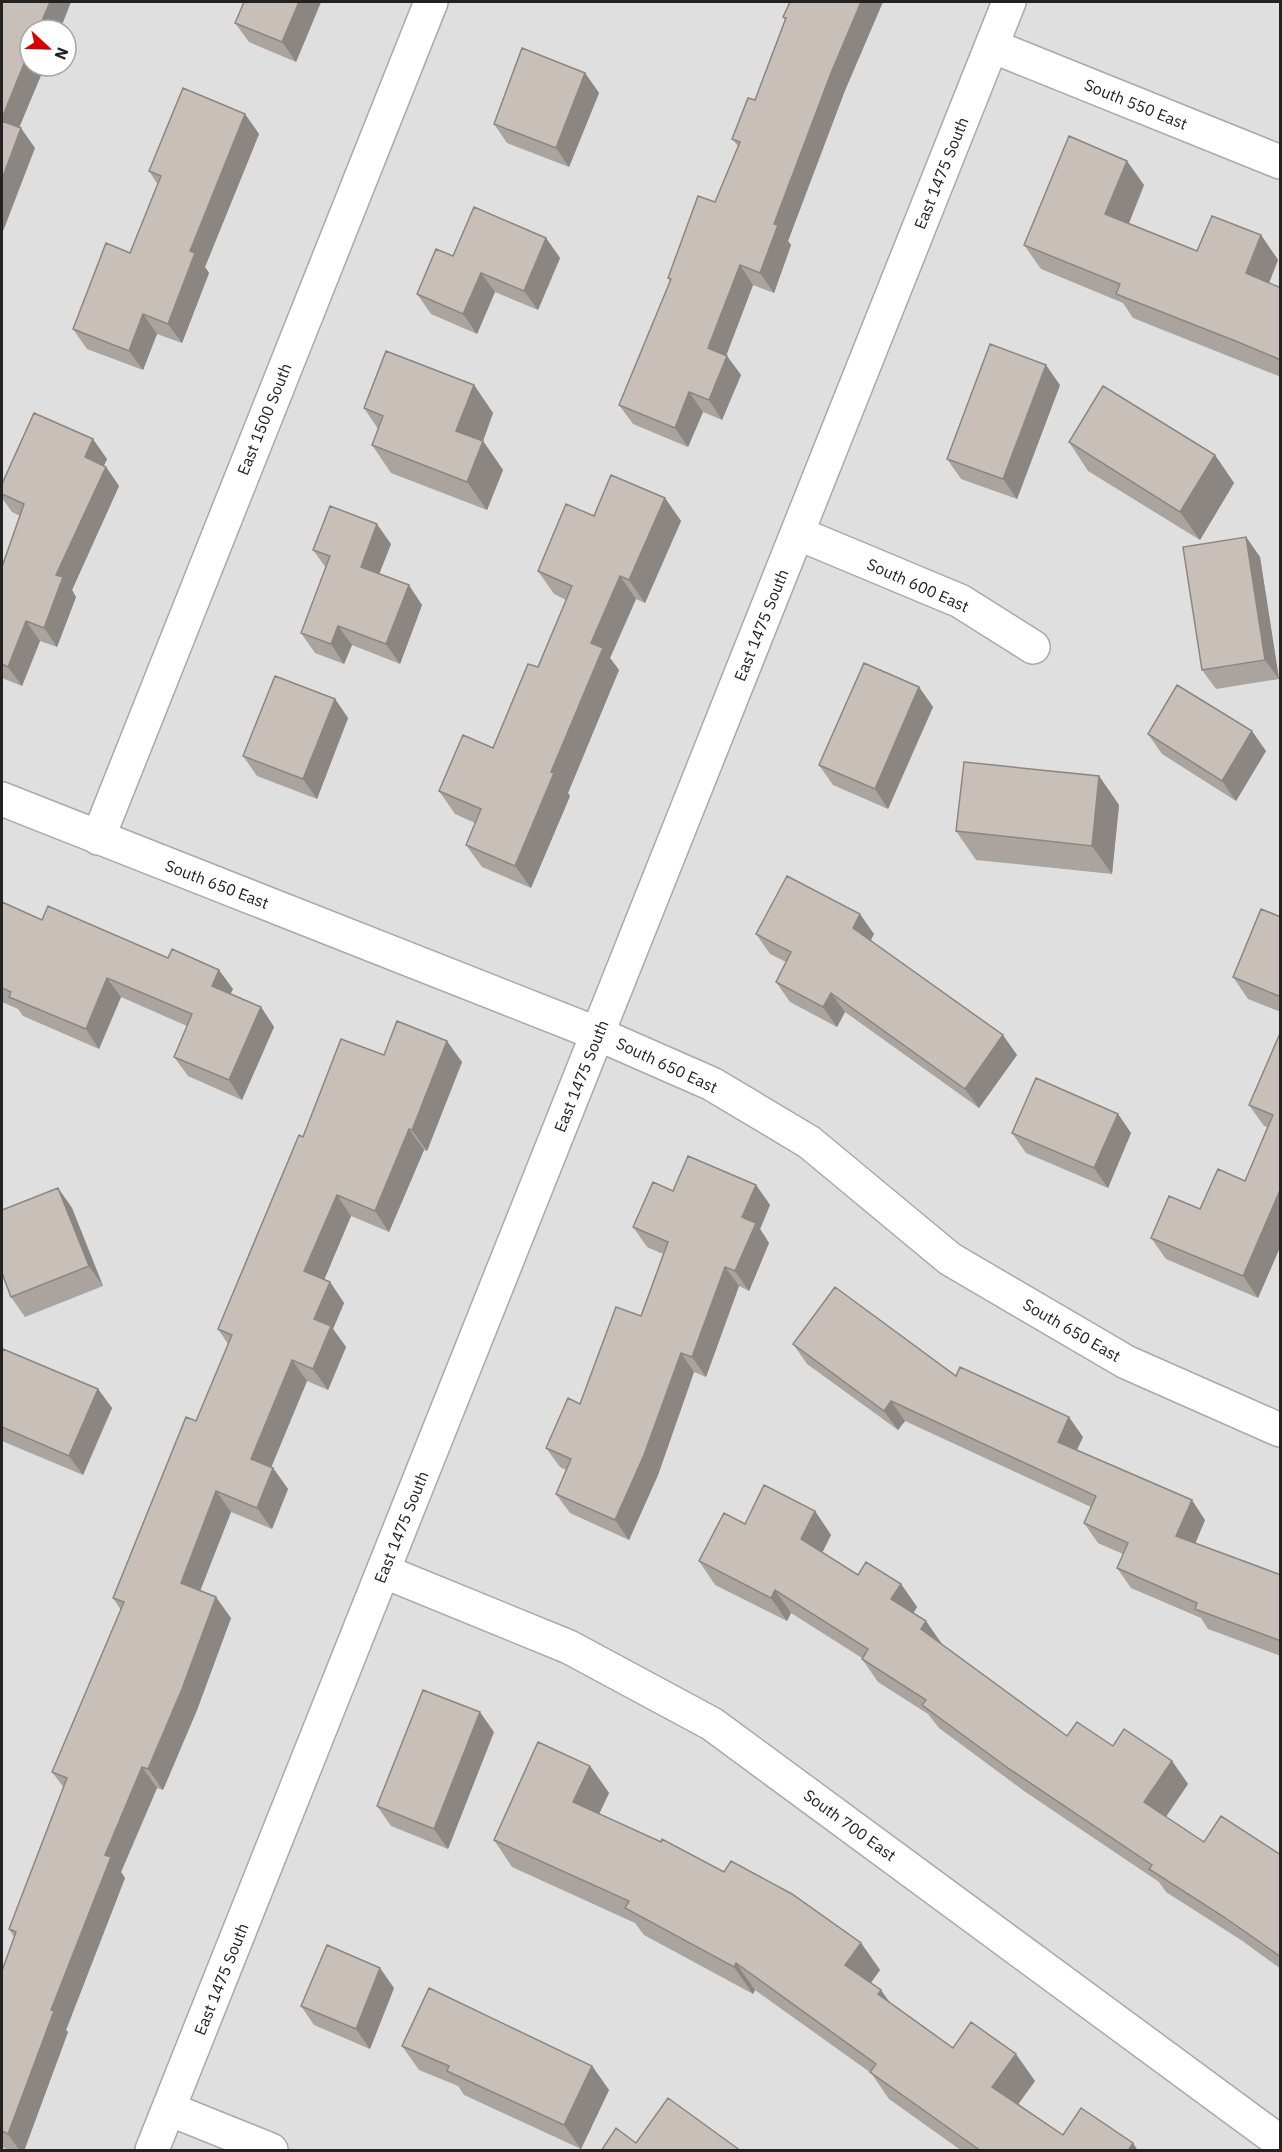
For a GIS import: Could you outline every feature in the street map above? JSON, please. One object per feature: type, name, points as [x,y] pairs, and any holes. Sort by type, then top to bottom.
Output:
[{"type":"street","name":"East 1500 South","points":[[98,837],[430,2]]},
{"type":"street","name":"East 1475 South","points":[[152,2151],[1010,2]]},
{"type":"street","name":"South 550 East","points":[[992,45],[1281,162]]},
{"type":"street","name":"South 600 East","points":[[797,532],[960,601],[1034,647]]},
{"type":"street","name":"South 650 East","points":[[2,800],[598,1034],[712,1084],[808,1142],[950,1259],[1126,1362],[1281,1430]]},
{"type":"street","name":"South 700 East","points":[[383,1571],[569,1647],[712,1724],[1281,2142]]},
{"type":"street","points":[[169,2109],[271,2151]]},
{"type":"shaded area","points":[[2,2],[1280,2],[1280,2150],[2,2150]]},
{"type":"building","points":[[2,2],[50,2],[43,18],[18,18],[18,78],[2,118]]},
{"type":"building","points":[[244,2],[299,2],[282,42],[235,23]]},
{"type":"building","points":[[790,2],[861,2],[831,73],[774,224],[778,225],[760,273],[740,265],[708,348],[727,356],[709,400],[689,392],[675,428],[619,405],[671,279],[668,278],[698,196],[715,202],[740,142],[732,139],[748,98],[755,100]]},
{"type":"building","points":[[522,48],[585,73],[556,148],[494,124]]},
{"type":"building","points":[[183,88],[245,114],[190,251],[195,253],[168,324],[143,314],[129,351],[73,329],[106,243],[130,253],[161,176],[149,171]]},
{"type":"building","points":[[2,121],[21,128],[2,179]]},
{"type":"building","points":[[1069,136],[1127,161],[1105,214],[1197,251],[1212,216],[1261,235],[1246,273],[1281,288],[1281,360],[1116,294],[1120,284],[1024,245]]},
{"type":"building","points":[[474,207],[546,238],[524,291],[481,273],[463,314],[417,294],[436,249],[453,256]]},
{"type":"building","points":[[990,344],[1046,365],[1003,479],[947,459]]},
{"type":"building","points":[[386,351],[474,385],[456,431],[483,441],[467,482],[372,445],[383,416],[364,408]]},
{"type":"building","points":[[1103,386],[1215,455],[1180,512],[1069,442]]},
{"type":"building","points":[[34,413],[93,439],[85,457],[106,467],[56,575],[63,577],[44,628],[26,621],[8,667],[2,664],[2,567],[24,504],[2,494],[2,484]]},
{"type":"building","points":[[611,475],[665,498],[629,580],[620,576],[591,643],[603,648],[551,772],[554,773],[515,866],[466,845],[481,809],[439,791],[463,735],[493,748],[528,664],[538,667],[572,586],[538,571],[566,504],[594,516]]},
{"type":"building","points":[[330,506],[377,524],[361,567],[409,585],[386,644],[338,626],[331,644],[301,633],[330,556],[313,550]]},
{"type":"building","points":[[1246,537],[1265,660],[1202,670],[1183,547]]},
{"type":"building","points":[[864,663],[919,687],[875,789],[819,765]]},
{"type":"building","points":[[275,676],[335,699],[303,779],[243,756]]},
{"type":"building","points":[[1177,685],[1252,731],[1222,781],[1148,734]]},
{"type":"building","points":[[964,762],[1099,776],[1092,846],[956,831]]},
{"type":"building","points":[[787,876],[860,914],[853,928],[1003,1035],[965,1089],[831,993],[823,1007],[776,982],[791,952],[756,934]]},
{"type":"building","points":[[2,902],[42,920],[48,906],[168,958],[172,949],[219,970],[212,986],[261,1007],[229,1080],[174,1057],[192,1014],[107,978],[86,1029],[9,997],[11,992],[2,988]]},
{"type":"building","points":[[1261,909],[1281,917],[1281,997],[1233,977]]},
{"type":"building","points":[[397,1021],[447,1041],[412,1130],[409,1129],[375,1211],[337,1195],[304,1271],[330,1282],[314,1319],[331,1326],[313,1369],[292,1360],[251,1459],[273,1468],[257,1508],[216,1491],[181,1583],[216,1597],[182,1689],[148,1769],[142,1767],[105,1855],[111,1857],[51,2010],[54,2011],[8,2134],[2,2131],[2,1971],[16,1932],[9,1929],[67,1778],[52,1772],[124,1602],[113,1598],[186,1417],[196,1421],[232,1335],[218,1329],[299,1135],[303,1137],[341,1039],[384,1055]]},
{"type":"building","points":[[1281,1031],[1281,1188],[1243,1276],[1151,1238],[1169,1196],[1200,1209],[1218,1169],[1245,1181],[1273,1115],[1249,1105]]},
{"type":"building","points":[[1036,1078],[1118,1114],[1094,1168],[1012,1133]]},
{"type":"building","points":[[688,1156],[756,1185],[742,1217],[756,1223],[735,1271],[725,1267],[692,1357],[681,1353],[644,1455],[615,1520],[556,1494],[571,1459],[546,1448],[568,1398],[580,1404],[616,1307],[641,1316],[668,1242],[633,1227],[653,1182],[673,1191]]},
{"type":"building","points":[[58,1188],[89,1266],[11,1297],[2,1273],[2,1210]]},
{"type":"building","points":[[835,1287],[956,1376],[960,1367],[1069,1417],[1058,1442],[1192,1500],[1176,1536],[1281,1575],[1281,1641],[1195,1609],[1197,1603],[1117,1568],[1128,1543],[1084,1523],[1096,1496],[891,1401],[884,1411],[793,1344]]},
{"type":"building","points":[[3,1349],[98,1389],[69,1456],[2,1427]]},
{"type":"building","points":[[764,1485],[815,1511],[801,1539],[858,1575],[866,1562],[901,1584],[891,1599],[926,1621],[921,1629],[1067,1736],[1077,1722],[1113,1746],[1124,1729],[1172,1761],[1144,1802],[1204,1842],[1221,1816],[1281,1855],[1281,1957],[1149,1869],[1152,1865],[1008,1768],[922,1705],[926,1700],[862,1659],[868,1649],[775,1590],[771,1598],[699,1561],[724,1513],[745,1524]]},
{"type":"building","points":[[423,1690],[480,1712],[434,1829],[377,1806]]},
{"type":"building","points":[[538,1742],[590,1766],[573,1802],[661,1842],[662,1839],[724,1872],[731,1861],[792,1894],[861,1943],[845,1965],[881,1990],[878,1994],[953,2048],[971,2022],[1016,2054],[992,2087],[1063,2135],[1081,2108],[1133,2143],[1128,2151],[981,2151],[870,2072],[876,2064],[736,1963],[734,1967],[625,1908],[629,1901],[494,1840]]},
{"type":"building","points":[[327,1945],[380,1968],[356,2029],[301,2006]]},
{"type":"building","points":[[429,1988],[592,2066],[564,2125],[447,2071],[449,2066],[402,2046]]},
{"type":"building","points":[[668,2098],[741,2151],[601,2151],[616,2128],[636,2143]]}]
